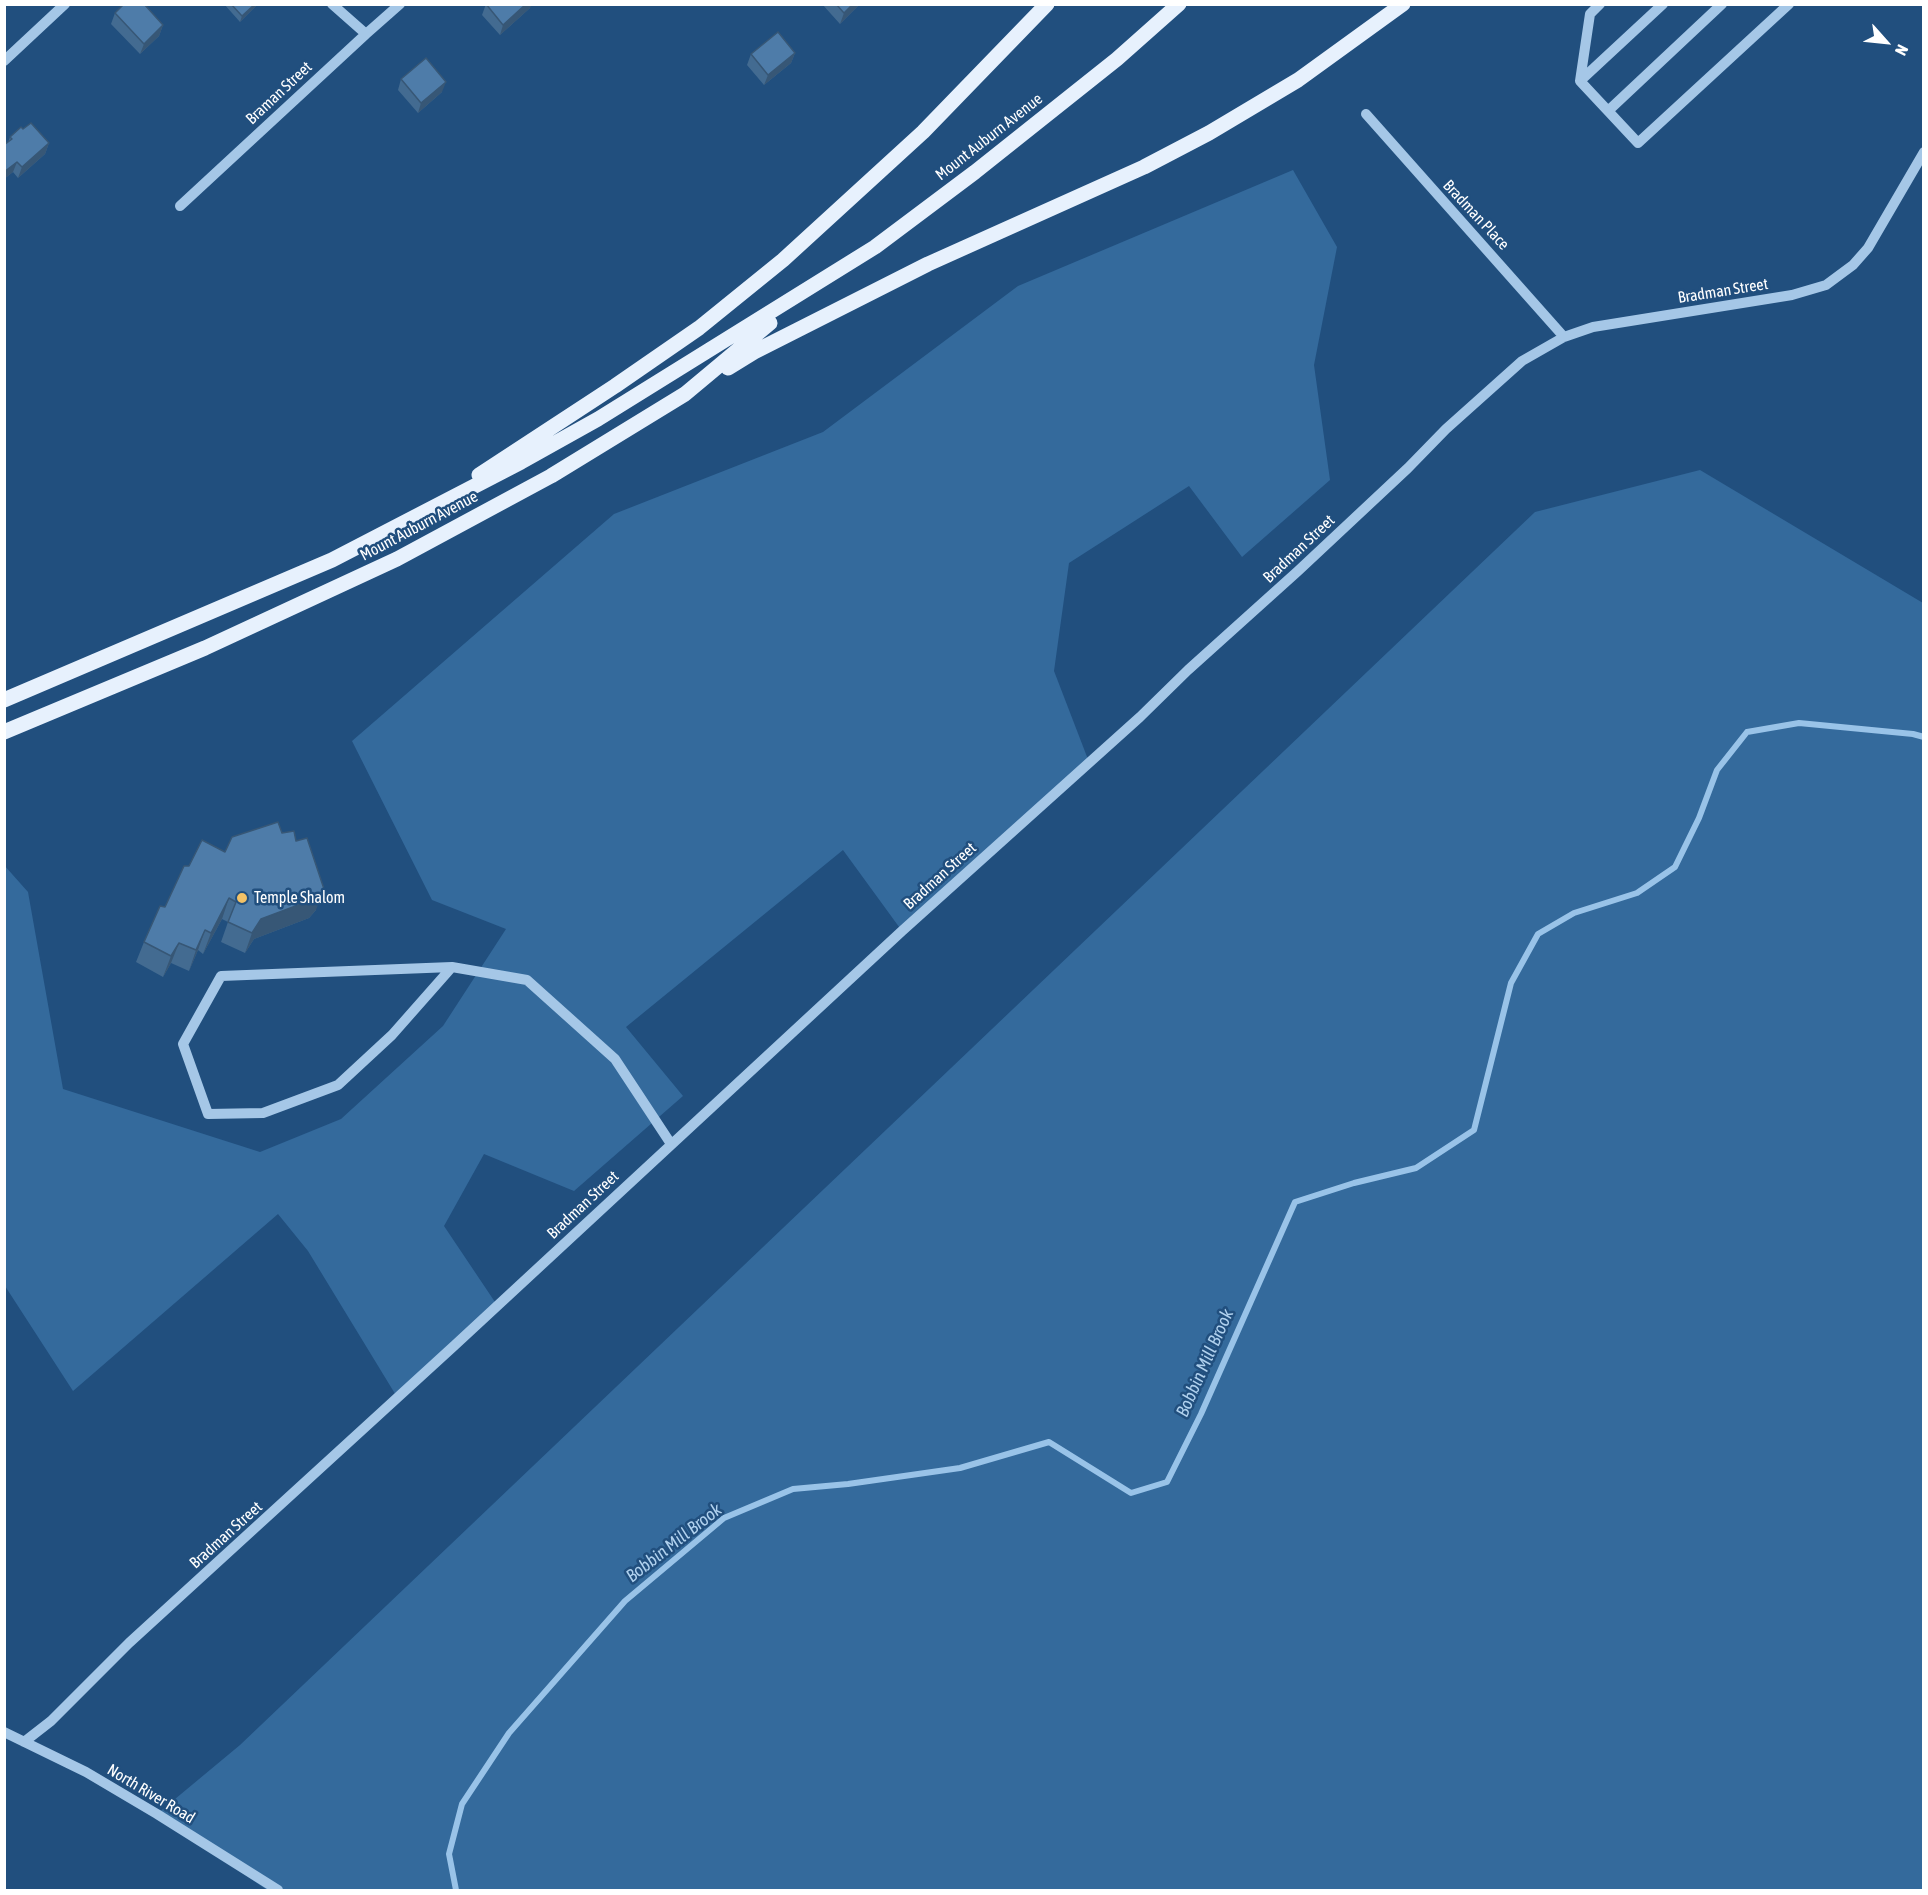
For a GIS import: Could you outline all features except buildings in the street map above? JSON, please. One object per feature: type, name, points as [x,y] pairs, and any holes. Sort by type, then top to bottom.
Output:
[{"type":"main road","points":[[419,515],[662,354],[699,328],[783,260],[923,132],[1047,4]]},
{"type":"main road","name":"Mount Auburn Avenue","points":[[4,700],[332,560],[598,419],[875,247],[975,172],[1117,59],[1179,4]]},
{"type":"main road","points":[[685,394],[754,352],[928,264],[1144,167],[1209,133],[1298,80],[1403,4]]},
{"type":"main road","name":"Mount Auburn Avenue","points":[[4,732],[205,648],[397,559],[551,476],[685,394],[813,287]]},
{"type":"street","points":[[4,61],[64,4]]},
{"type":"street","points":[[332,4],[366,34]]},
{"type":"street","name":"Braman Street","points":[[180,206],[400,4]]},
{"type":"street","points":[[1580,81],[1590,14],[1600,4]]},
{"type":"street","points":[[1580,81],[1663,4]]},
{"type":"street","points":[[1608,111],[1722,4]]},
{"type":"street","points":[[1580,81],[1638,143],[1789,4]]},
{"type":"street","name":"Bradman Place","points":[[1366,114],[1564,336]]},
{"type":"street","name":"Bradman Street","points":[[24,1742],[51,1721],[129,1643],[902,931],[1140,717],[1522,361],[1564,336],[1593,327],[1792,296],[1826,285],[1853,265],[1868,248],[1923,152]]},
{"type":"street","points":[[452,967],[392,1035],[338,1085],[263,1113],[208,1114],[183,1044],[221,976],[452,967],[527,980],[615,1059],[671,1144]]},
{"type":"street","name":"North River Road","points":[[4,1732],[86,1773],[157,1814],[278,1890]]},
{"type":"shaded area","points":[[1293,170],[1337,247],[1314,365],[1330,480],[1242,557],[1189,486],[1069,563],[1054,671],[1089,762],[902,931],[843,850],[626,1027],[683,1096],[574,1191],[484,1154],[444,1226],[497,1305],[397,1397],[308,1251],[278,1214],[73,1391],[5,1286],[4,865],[28,892],[63,1089],[260,1152],[341,1119],[443,1026],[506,929],[432,900],[352,741],[614,514],[823,432],[1018,286]]},
{"type":"shaded area","points":[[1700,470],[1923,603],[1923,1890],[267,1890],[157,1814],[240,1745],[1535,512]]},
{"type":"waterway","name":"Bobbin Mill Brook","points":[[456,1890],[449,1854],[462,1804],[509,1733],[625,1601],[724,1518],[793,1489],[848,1484],[960,1468],[1049,1442],[1131,1493],[1167,1482],[1201,1414],[1295,1202],[1354,1183],[1416,1168],[1474,1130],[1511,983],[1538,934],[1574,913],[1637,893],[1675,867],[1699,818],[1717,770],[1747,732],[1799,723],[1924,737]]},
{"type":"place","name":"Temple Shalom","points":[[242,898]]}]
